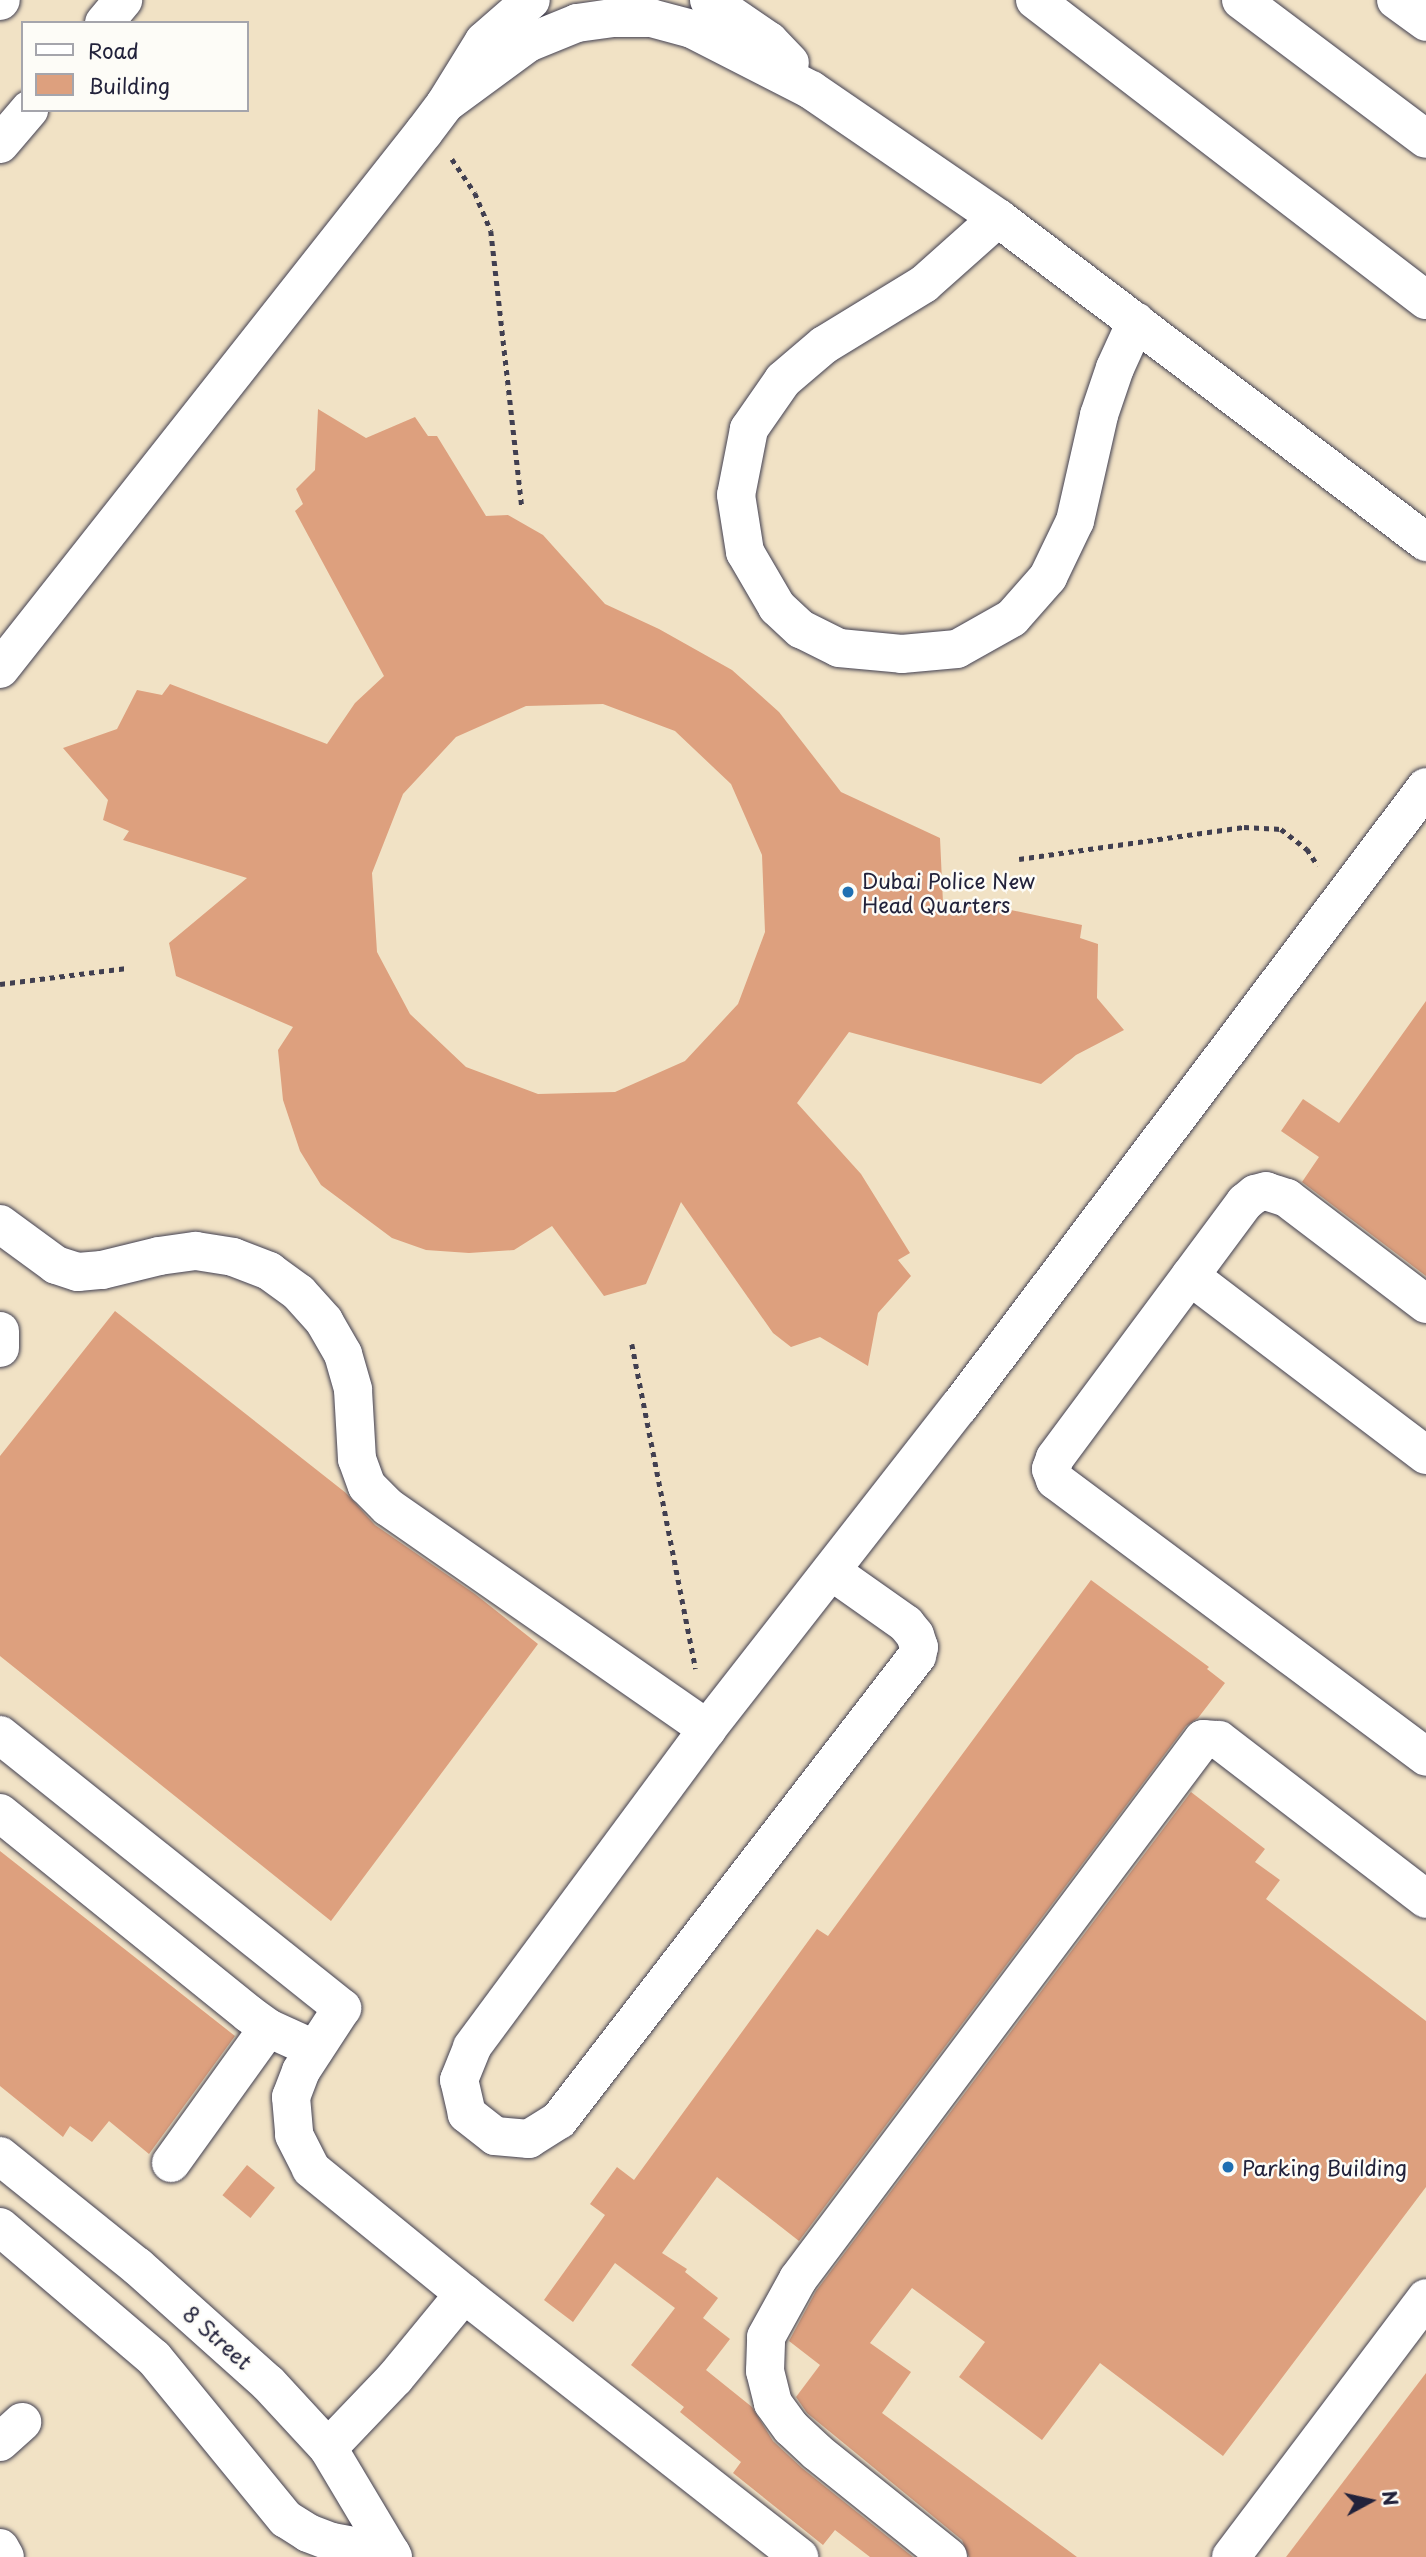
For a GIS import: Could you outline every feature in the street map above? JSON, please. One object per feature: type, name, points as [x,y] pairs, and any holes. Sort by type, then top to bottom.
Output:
[{"type":"street","points":[[106,21],[123,0]]},
{"type":"street","points":[[0,668],[435,118],[484,41],[531,0]]},
{"type":"street","points":[[709,0],[769,41],[811,90]]},
{"type":"street","points":[[1035,0],[1426,300]]},
{"type":"street","points":[[1241,0],[1426,139]]},
{"type":"street","points":[[1395,0],[1426,22]]},
{"type":"street","points":[[435,118],[528,43],[577,23],[612,18],[651,18],[692,29],[811,90],[998,218],[1426,542]]},
{"type":"street","points":[[0,144],[27,112]]},
{"type":"street","points":[[998,218],[924,284],[824,345],[783,380],[749,429],[736,495],[745,552],[777,607],[801,629],[839,648],[902,654],[957,649],[1012,618],[1048,577],[1075,522],[1099,415],[1115,368],[1136,322]]},
{"type":"street","points":[[831,1571],[906,1624],[915,1635],[918,1656],[559,2120],[529,2139],[495,2136],[467,2114],[459,2080],[472,2047],[708,1729],[967,1396],[1331,909],[1426,787]]},
{"type":"street","points":[[1426,1304],[1287,1198],[1266,1191],[1245,1202],[1055,1458],[1052,1475],[1426,1757]]},
{"type":"street","points":[[0,1224],[56,1265],[78,1272],[102,1270],[159,1256],[197,1251],[233,1257],[268,1271],[299,1293],[324,1321],[343,1354],[353,1390],[357,1459],[367,1486],[388,1507],[708,1729]]},
{"type":"street","points":[[1190,1276],[1426,1455]]},
{"type":"street","points":[[0,1331],[0,1348]]},
{"type":"street","points":[[0,1735],[342,2008],[300,2071],[291,2097],[294,2135],[311,2169],[464,2294],[799,2557]]},
{"type":"street","points":[[948,2557],[817,2452],[791,2428],[773,2403],[765,2371],[766,2337],[798,2279],[1203,1739],[1219,1740],[1426,1899]]},
{"type":"street","points":[[0,1813],[268,2028],[314,2049]]},
{"type":"street","points":[[171,2163],[268,2028]]},
{"type":"street","name":"8 Street","points":[[0,2156],[205,2325],[268,2383],[328,2448],[392,2555]]},
{"type":"street","points":[[0,2227],[154,2358],[286,2519],[307,2533],[332,2542],[392,2555]]},
{"type":"street","points":[[328,2448],[395,2378],[464,2294]]},
{"type":"street","points":[[1231,2557],[1426,2298]]},
{"type":"street","points":[[0,2548],[5,2557]]},
{"type":"path","points":[[435,118],[452,159],[475,193],[491,231],[522,506]]},
{"type":"path","points":[[1018,859],[1244,827],[1281,829],[1307,849],[1325,877],[1331,909]]},
{"type":"path","points":[[0,984],[127,968]]},
{"type":"path","points":[[632,1344],[708,1729]]},
{"type":"building","name":"Dubai Police New Head Quarters","points":[[318,409],[366,438],[415,417],[428,436],[437,436],[486,516],[508,515],[543,535],[605,604],[659,629],[732,670],[779,712],[841,792],[940,838],[943,903],[1006,909],[1082,925],[1080,938],[1098,944],[1097,998],[1124,1030],[1076,1055],[1041,1084],[849,1032],[797,1103],[861,1174],[910,1253],[898,1260],[911,1276],[878,1313],[868,1366],[820,1337],[791,1347],[773,1333],[681,1202],[646,1284],[604,1296],[552,1226],[514,1250],[469,1253],[426,1250],[392,1238],[321,1185],[300,1151],[283,1100],[278,1050],[293,1027],[176,976],[169,943],[247,878],[123,840],[129,831],[103,820],[108,800],[63,748],[117,729],[137,690],[162,695],[170,684],[327,744],[355,703],[384,676],[295,511],[303,504],[296,489],[315,470]],"holes":[[[603,704],[675,731],[731,784],[762,855],[765,932],[738,1004],[685,1061],[615,1092],[538,1094],[466,1067],[410,1014],[377,952],[372,873],[403,794],[456,737],[526,706]]]},
{"type":"building","points":[[1426,1001],[1426,1276],[1302,1182],[1319,1157],[1281,1131],[1303,1099],[1339,1123]]},
{"type":"building","points":[[115,1311],[346,1493],[375,1525],[475,1594],[538,1644],[331,1921],[0,1656],[0,1456]]},
{"type":"building","points":[[1091,1580],[1209,1667],[1207,1669],[1225,1683],[1198,1718],[1186,1726],[799,2241],[717,2177],[662,2253],[687,2269],[685,2272],[718,2298],[703,2318],[730,2339],[706,2370],[752,2407],[773,2441],[802,2468],[913,2557],[870,2557],[835,2530],[823,2545],[733,2473],[741,2462],[680,2412],[684,2407],[631,2365],[675,2308],[615,2263],[573,2322],[544,2300],[605,2215],[590,2204],[617,2167],[634,2180],[817,1929],[828,1936]]},
{"type":"building","points":[[1191,1792],[1265,1849],[1255,1862],[1280,1880],[1266,1899],[1426,2021],[1426,2187],[1223,2456],[1100,2363],[1042,2440],[959,2377],[985,2342],[912,2288],[870,2343],[911,2372],[882,2413],[1077,2557],[969,2557],[962,2540],[807,2413],[796,2397],[820,2365],[789,2341],[816,2291]]},
{"type":"building","points":[[0,1851],[235,2036],[149,2154],[109,2121],[92,2142],[70,2126],[63,2137],[0,2086]]},
{"type":"building","points":[[247,2165],[275,2188],[250,2218],[222,2195]]},
{"type":"building","points":[[1426,2373],[1426,2557],[1286,2557]]},
{"type":"place","name":"Dubai Police New Head Quarters","points":[[848,892]]},
{"type":"place","name":"Parking Building","points":[[1228,2167]]}]
